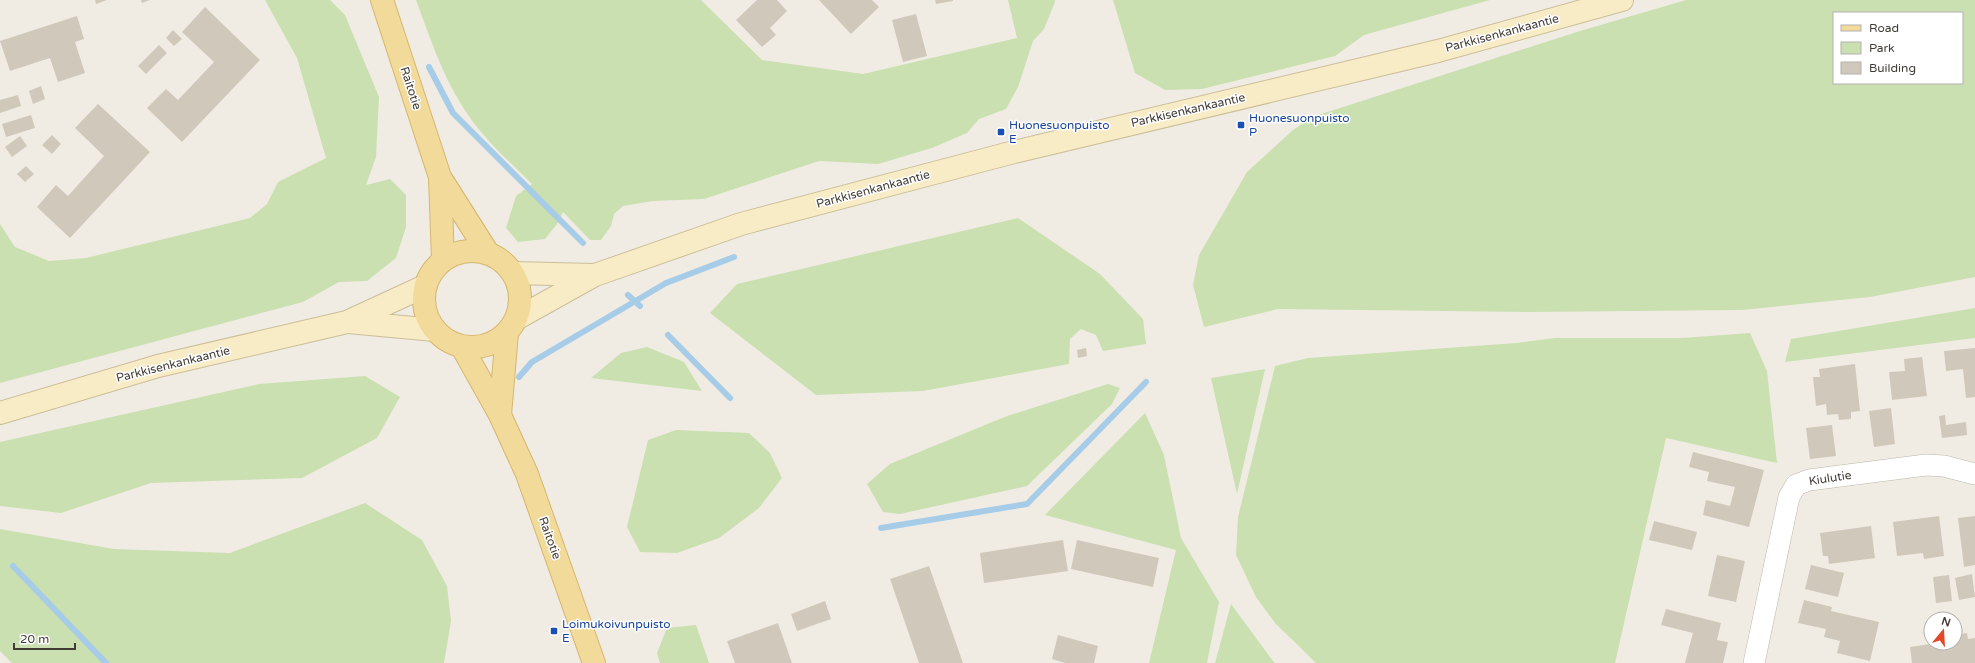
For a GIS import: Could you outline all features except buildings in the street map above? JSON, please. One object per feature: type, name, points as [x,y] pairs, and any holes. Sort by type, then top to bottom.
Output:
[{"type":"main road","name":"Raitotie","points":[[382,0],[440,177],[488,253]]},
{"type":"main road","name":"Raitotie","points":[[440,177],[443,260]]},
{"type":"main road","points":[[472,250],[488,253],[502,261],[513,273],[519,293],[520,304],[511,326],[494,342],[478,347],[462,347],[447,341],[435,330],[427,317],[423,301],[425,286],[432,271],[443,260],[457,253],[472,250]]},
{"type":"main road","name":"Raitotie","points":[[500,414],[511,326]]},
{"type":"main road","name":"Raitotie","points":[[462,347],[500,414],[527,474],[594,663]]},
{"type":"street","name":"Parkkisenkankaantie","points":[[511,326],[594,274],[741,224],[1014,152],[1438,51],[1622,0]]},
{"type":"street","name":"Parkkisenkankaantie","points":[[513,273],[594,274]]},
{"type":"street","name":"Parkkisenkankaantie","points":[[0,413],[158,366],[347,322],[425,286]]},
{"type":"street","name":"Parkkisenkankaantie","points":[[347,322],[435,330]]},
{"type":"street","name":"Kiulutie","points":[[1754,663],[1789,497],[1796,485],[1809,480],[1926,465],[1944,466],[1975,474]]},
{"type":"green space","points":[[265,0],[330,0],[345,15],[379,97],[376,157],[366,185],[390,179],[406,195],[406,227],[396,258],[367,281],[339,282],[303,302],[0,383],[0,224],[15,247],[49,261],[86,258],[250,218],[267,204],[278,182],[326,158],[297,58]]},
{"type":"green space","points":[[416,0],[701,0],[762,60],[863,74],[1017,38],[1008,0],[1055,0],[1055,2],[1044,29],[1033,41],[1018,87],[1006,109],[979,119],[967,133],[932,148],[878,164],[819,161],[704,199],[653,201],[623,206],[614,214],[611,226],[601,240],[590,240],[563,212],[557,224],[545,239],[518,242],[506,228],[516,196],[532,184],[503,156],[476,126],[461,104],[441,66]]},
{"type":"green space","points":[[1113,0],[1490,0],[1364,35],[1335,56],[1202,89],[1165,90],[1135,73]]},
{"type":"green space","points":[[1686,0],[1975,0],[1975,277],[1870,297],[1742,310],[1530,312],[1278,309],[1204,327],[1193,285],[1199,255],[1247,172],[1293,130],[1312,117],[1580,31]]},
{"type":"green space","points":[[1018,218],[1100,274],[1143,319],[1146,344],[1103,351],[1096,335],[1081,329],[1070,339],[1069,364],[923,391],[816,395],[710,313],[737,284]]},
{"type":"green space","points":[[1975,308],[1975,338],[1785,362],[1791,339]]},
{"type":"green space","points":[[1750,333],[1767,371],[1777,463],[1666,438],[1615,663],[1316,663],[1275,623],[1256,597],[1236,555],[1238,517],[1275,366],[1308,358],[1516,343],[1555,338],[1682,338]]},
{"type":"green space","points":[[647,347],[684,362],[702,391],[591,378],[621,353]]},
{"type":"green space","points":[[1265,369],[1237,494],[1211,378]]},
{"type":"green space","points":[[365,376],[400,397],[377,438],[302,478],[151,483],[61,513],[0,506],[0,442],[259,384]]},
{"type":"green space","points":[[1108,384],[1120,388],[1112,404],[1027,486],[900,514],[883,512],[867,484],[890,464],[1007,416]]},
{"type":"green space","points":[[1145,413],[1164,455],[1181,538],[1219,602],[1207,663],[1149,663],[1176,550],[1045,515]]},
{"type":"green space","points":[[676,430],[749,433],[770,453],[782,478],[759,508],[719,538],[677,553],[640,552],[627,527],[648,440]]},
{"type":"green space","points":[[365,503],[422,540],[447,586],[451,621],[444,663],[12,663],[0,651],[0,529],[114,549],[230,553]]},
{"type":"green space","points":[[1231,604],[1273,661],[1275,663],[1215,663]]},
{"type":"green space","points":[[696,625],[709,663],[660,663],[657,653],[667,628]]},
{"type":"waterway","points":[[429,67],[453,113],[583,243]]},
{"type":"waterway","points":[[519,377],[532,362],[666,283],[734,257]]},
{"type":"waterway","points":[[628,295],[640,306]]},
{"type":"waterway","points":[[668,335],[730,398]]},
{"type":"waterway","points":[[881,528],[1027,504],[1146,382]]},
{"type":"waterway","points":[[13,566],[106,663]]},
{"type":"place","name":"Huonesuonpuisto P","points":[[1241,125]]},
{"type":"place","name":"Huonesuonpuisto E","points":[[1001,132]]},
{"type":"place","name":"Loimukoivunpuisto E","points":[[554,631]]}]
